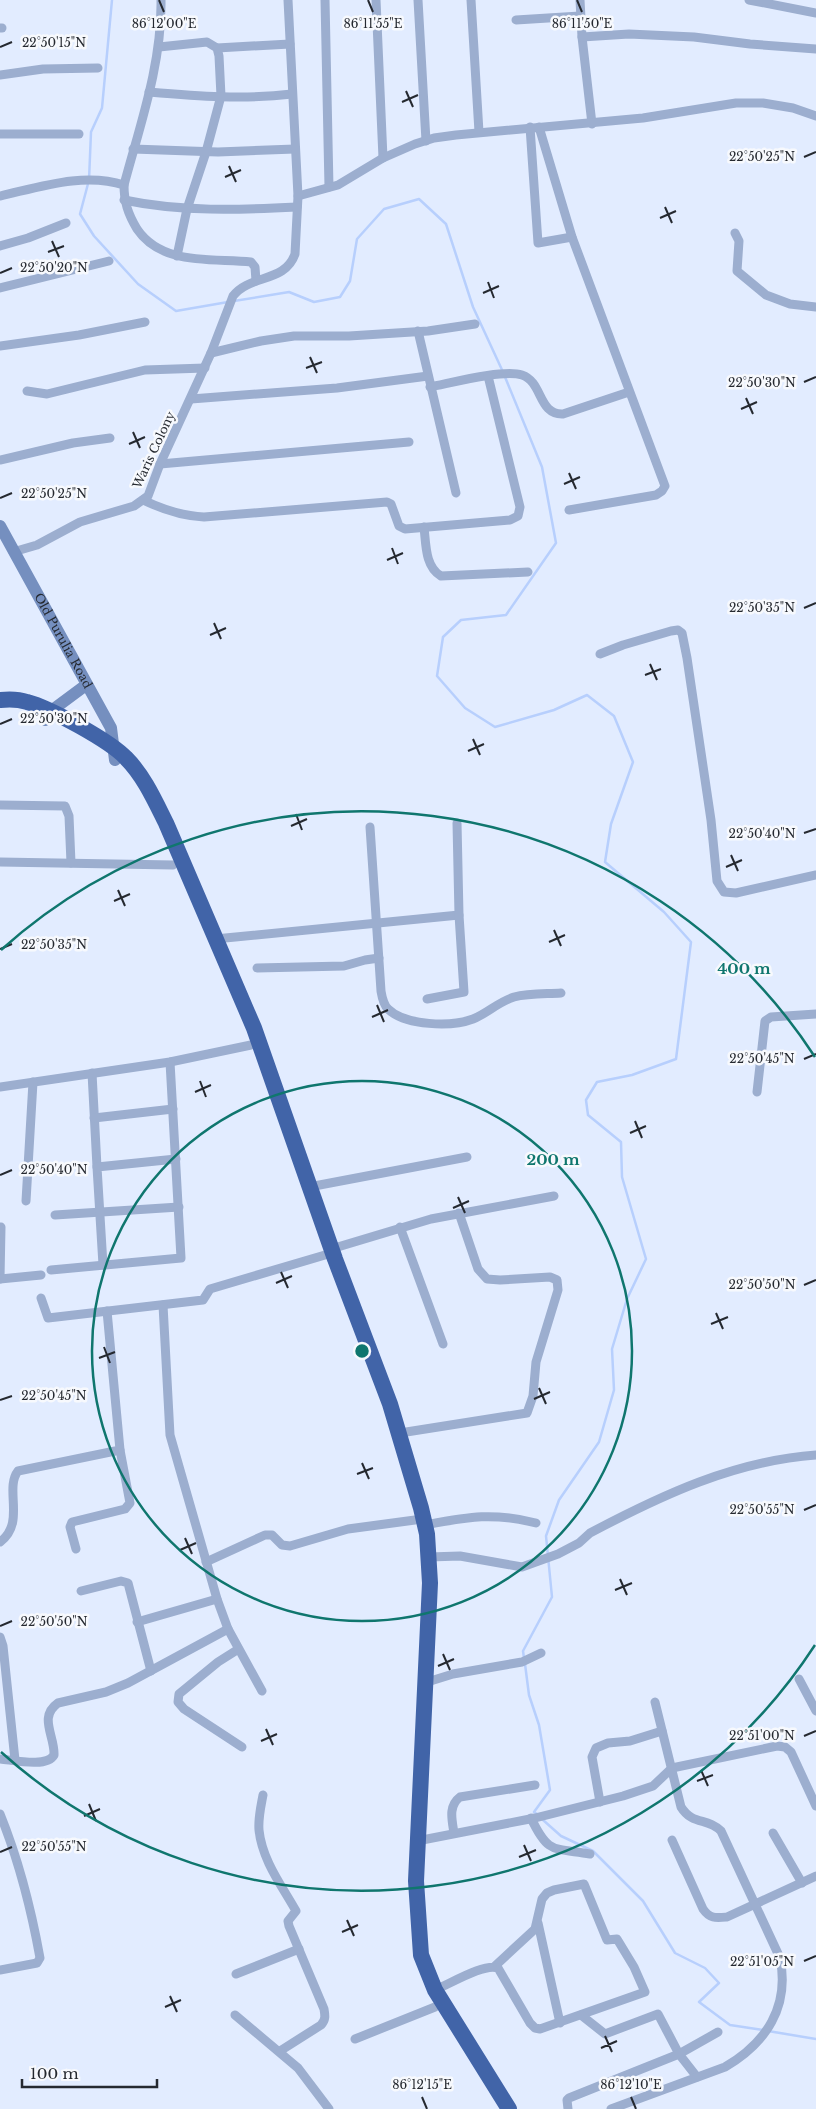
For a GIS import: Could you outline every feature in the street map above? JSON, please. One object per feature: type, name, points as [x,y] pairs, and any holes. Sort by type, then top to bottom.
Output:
[{"type":"highway","points":[[0,700],[27,702],[75,734],[127,758],[140,775],[166,824],[254,1028],[309,1187],[328,1252],[420,1523],[421,1582],[408,1859],[408,1911],[412,1948],[417,1968],[436,2007],[499,2109]]},
{"type":"highway","points":[[0,708],[48,715]]},
{"type":"highway","points":[[114,753],[145,801],[251,1045],[328,1252],[400,1433],[429,1557],[430,1583],[417,1841],[416,1882],[419,1937],[426,1970],[435,1990],[509,2109]]},
{"type":"main road","name":"Old Purulia Road","points":[[1,531],[111,728],[114,753]]},
{"type":"main road","points":[[48,715],[86,685]]},
{"type":"street","points":[[161,0],[159,47],[124,185],[124,200],[129,216],[148,243],[160,250],[177,256],[251,262],[255,267],[256,281],[281,273],[293,261],[295,254],[298,196],[288,0]]},
{"type":"street","points":[[325,0],[329,187]]},
{"type":"street","points":[[376,0],[383,158]]},
{"type":"street","points":[[418,0],[426,141]]},
{"type":"street","points":[[470,0],[480,132]]},
{"type":"street","points":[[580,0],[582,37],[592,124]]},
{"type":"street","points":[[749,0],[816,13]]},
{"type":"street","points":[[516,20],[580,16]]},
{"type":"street","points":[[582,37],[629,34],[694,37],[816,49]]},
{"type":"street","points":[[159,47],[199,42],[207,42],[217,48],[290,44]]},
{"type":"street","points":[[177,256],[187,209],[206,152],[221,96],[217,48]]},
{"type":"street","points":[[0,75],[42,69],[98,68]]},
{"type":"street","points":[[149,92],[199,96],[270,97],[292,94]]},
{"type":"street","points":[[298,196],[329,187],[362,172],[383,158],[426,141],[480,132],[592,124],[736,103],[763,103],[793,108],[816,116]]},
{"type":"street","points":[[534,127],[572,237],[664,484],[664,488],[656,495],[569,510]]},
{"type":"street","points":[[534,127],[538,243],[553,242],[572,237]]},
{"type":"street","points":[[0,134],[79,134]]},
{"type":"street","points":[[133,149],[206,152],[295,150]]},
{"type":"street","points":[[0,196],[83,179],[98,179],[124,185]]},
{"type":"street","points":[[124,200],[161,207],[187,209],[242,210],[297,207]]},
{"type":"street","points":[[0,246],[28,238],[66,223]]},
{"type":"street","points":[[735,233],[739,241],[737,271],[766,295],[790,304],[816,307]]},
{"type":"street","points":[[0,288],[109,262]]},
{"type":"street","name":"Waris Colony","points":[[14,552],[37,545],[80,522],[134,506],[148,496],[160,464],[205,368],[233,296],[239,288],[256,281]]},
{"type":"street","points":[[0,346],[78,335],[145,322]]},
{"type":"street","points":[[211,353],[261,341],[294,336],[349,336],[418,332],[475,324]]},
{"type":"street","points":[[418,332],[456,493]]},
{"type":"street","points":[[27,391],[47,394],[145,370],[205,368]]},
{"type":"street","points":[[430,387],[514,373],[532,380],[548,409],[556,414],[563,414],[629,392]]},
{"type":"street","points":[[191,399],[336,388],[428,376]]},
{"type":"street","points":[[143,500],[163,510],[184,516],[204,517],[387,502],[391,504],[400,528],[510,520],[518,516],[520,507],[488,376]]},
{"type":"street","points":[[0,460],[73,443],[110,438]]},
{"type":"street","points":[[160,464],[409,442]]},
{"type":"street","points":[[424,527],[429,562],[432,569],[441,576],[528,572]]},
{"type":"street","points":[[600,654],[622,645],[671,631],[678,630],[682,633],[688,658],[711,820],[717,881],[724,892],[736,893],[816,875]]},
{"type":"street","points":[[0,805],[64,806],[69,816],[71,863]]},
{"type":"street","points":[[427,999],[464,992],[459,915],[457,823]]},
{"type":"street","points":[[370,827],[381,991],[385,1004],[395,1014],[416,1022],[439,1024],[466,1021],[485,1013],[499,1002],[514,997],[561,993]]},
{"type":"street","points":[[0,862],[173,865]]},
{"type":"street","points":[[215,939],[459,915]]},
{"type":"street","points":[[257,968],[344,966],[379,958]]},
{"type":"street","points":[[757,1092],[765,1021],[771,1017],[816,1014]]},
{"type":"street","points":[[0,1087],[170,1062],[251,1045]]},
{"type":"street","points":[[52,1270],[181,1258],[170,1062]]},
{"type":"street","points":[[92,1073],[103,1265]]},
{"type":"street","points":[[26,1201],[33,1082]]},
{"type":"street","points":[[94,1118],[173,1109]]},
{"type":"street","points":[[309,1187],[467,1157]]},
{"type":"street","points":[[97,1166],[176,1159]]},
{"type":"street","points":[[41,1298],[48,1318],[203,1300],[210,1289],[400,1227],[460,1212],[554,1196]]},
{"type":"street","points":[[55,1215],[178,1207]]},
{"type":"street","points":[[400,1433],[527,1413],[534,1396],[536,1362],[558,1290],[557,1280],[550,1277],[492,1280],[482,1275],[478,1269],[460,1212]]},
{"type":"street","points":[[1,1227],[0,1279],[41,1274]]},
{"type":"street","points":[[400,1227],[443,1344]]},
{"type":"street","points":[[163,1305],[170,1435],[217,1599],[237,1650],[262,1691]]},
{"type":"street","points":[[76,1549],[70,1527],[72,1522],[125,1509],[130,1503],[120,1450],[108,1311]]},
{"type":"street","points":[[0,1542],[8,1535],[12,1525],[15,1475],[18,1471],[120,1450]]},
{"type":"street","points":[[429,1557],[460,1556],[522,1567],[558,1554],[579,1543],[590,1532],[680,1488],[769,1461],[816,1455]]},
{"type":"street","points":[[206,1562],[265,1535],[272,1536],[285,1546],[348,1529],[468,1517],[494,1516],[536,1523]]},
{"type":"street","points":[[81,1591],[126,1581],[130,1587],[150,1671]]},
{"type":"street","points":[[137,1622],[217,1599]]},
{"type":"street","points":[[0,1759],[42,1763],[52,1758],[54,1749],[47,1722],[52,1707],[58,1703],[106,1692],[150,1671],[228,1629]]},
{"type":"street","points":[[0,1637],[3,1646],[15,1760]]},
{"type":"street","points":[[237,1650],[201,1676],[179,1694],[178,1698],[179,1704],[184,1709],[242,1746]]},
{"type":"street","points":[[424,1683],[453,1674],[522,1662],[541,1653]]},
{"type":"street","points":[[800,1679],[816,1710]]},
{"type":"street","points":[[611,2109],[725,2067],[756,2046],[772,2022],[780,1999],[782,1968],[776,1948],[721,1831],[716,1826],[691,1819],[681,1807],[655,1702]]},
{"type":"street","points":[[600,1802],[592,1757],[596,1748],[630,1741],[662,1731]]},
{"type":"street","points":[[417,1841],[533,1818],[639,1792],[652,1786],[672,1768],[777,1746],[785,1747],[797,1761],[816,1806]]},
{"type":"street","points":[[454,1834],[451,1811],[456,1800],[460,1797],[535,1785]]},
{"type":"street","points":[[263,1795],[259,1831],[276,1878],[296,1911],[288,1923],[324,2009],[325,2022],[280,2050]]},
{"type":"street","points":[[0,1814],[14,1848],[22,1875],[32,1914],[40,1958],[38,1963],[32,1966],[0,1970]]},
{"type":"street","points":[[533,1818],[541,1839],[546,1844],[553,1848],[590,1854]]},
{"type":"street","points":[[773,1833],[802,1883]]},
{"type":"street","points":[[672,1840],[703,1910],[708,1916],[716,1918],[727,1917],[816,1876]]},
{"type":"street","points":[[435,1990],[479,1970],[495,1966],[535,1929],[538,1923],[542,1899],[547,1894],[554,1890],[584,1884],[607,1940],[618,1939],[634,1967],[645,1992],[547,2028],[535,2028],[524,2015],[498,1968],[495,1966]]},
{"type":"street","points":[[538,1923],[560,2022]]},
{"type":"street","points":[[236,1974],[299,1948]]},
{"type":"street","points":[[355,2039],[436,2007]]},
{"type":"street","points":[[581,2015],[606,2034],[658,2014],[679,2054],[697,2077]]},
{"type":"street","points":[[235,2015],[280,2050],[298,2068],[330,2109]]},
{"type":"street","points":[[568,2109],[567,2100],[569,2098],[679,2054],[718,2032]]},
{"type":"waterway","points":[[112,0],[102,108],[91,132],[89,180],[80,214],[94,236],[138,284],[176,311],[228,302]]},
{"type":"waterway","points":[[234,301],[289,292],[314,302],[340,297],[350,281],[357,239],[384,209],[419,199],[446,224],[473,307],[503,372]]},
{"type":"waterway","points":[[505,377],[542,467],[556,543],[506,615],[461,620],[443,637],[437,676],[465,708],[495,727],[554,710],[587,695],[614,716],[633,762],[611,824],[605,862],[664,912],[691,942],[676,1059],[632,1075],[597,1082],[586,1100],[588,1115],[621,1142],[622,1177],[646,1259],[627,1299],[612,1349],[614,1390],[599,1442],[559,1500],[546,1536],[552,1597],[523,1651],[524,1658]]},
{"type":"waterway","points":[[525,1664],[529,1695],[539,1725],[550,1790],[534,1812],[537,1814]]},
{"type":"waterway","points":[[543,1820],[561,1836],[593,1851],[643,1901],[675,1953],[705,1968],[719,1983],[699,2002],[730,2025],[763,2030]]},
{"type":"waterway","points":[[768,2031],[816,2039]]}]
